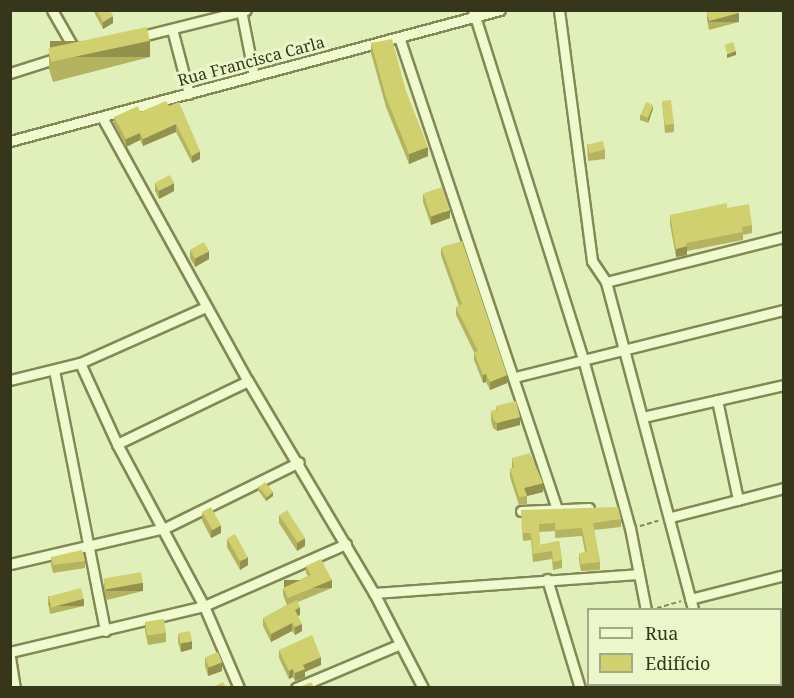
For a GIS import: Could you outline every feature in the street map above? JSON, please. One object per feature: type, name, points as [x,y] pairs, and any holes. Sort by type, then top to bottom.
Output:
[{"type":"street","points":[[52,10],[76,52]]},
{"type":"street","name":"Rua Francisca Carla","points":[[10,141],[399,37],[474,14],[500,10]]},
{"type":"street","points":[[559,10],[592,261],[606,282],[671,518],[693,608]]},
{"type":"street","points":[[130,39],[243,11],[254,76]]},
{"type":"street","points":[[474,14],[583,359],[625,508],[637,574],[648,608]]},
{"type":"street","points":[[172,29],[189,94]]},
{"type":"street","points":[[399,37],[515,377],[557,509]]},
{"type":"street","points":[[10,73],[87,50]]},
{"type":"street","points":[[102,117],[248,381],[299,462],[374,593],[423,687]]},
{"type":"street","points":[[606,282],[783,237]]},
{"type":"street","points":[[10,380],[80,363],[206,307]]},
{"type":"street","points":[[515,377],[783,310]]},
{"type":"street","points":[[80,363],[117,444],[165,528],[204,606],[238,687]]},
{"type":"street","points":[[54,370],[105,631]]},
{"type":"street","points":[[117,444],[248,381]]},
{"type":"street","points":[[643,417],[783,385]]},
{"type":"street","points":[[717,400],[738,500]]},
{"type":"street","points":[[10,564],[165,528],[299,462]]},
{"type":"street","points":[[671,518],[783,488]]},
{"type":"street","points":[[521,511],[602,508]]},
{"type":"street","points":[[613,508],[625,508]]},
{"type":"street","points":[[10,652],[204,606],[346,544]]},
{"type":"street","points":[[374,593],[637,574]]},
{"type":"street","points":[[690,599],[783,575]]},
{"type":"street","points":[[547,579],[580,687]]},
{"type":"street","points":[[296,687],[400,644]]},
{"type":"street","points":[[10,657],[15,687]]},
{"type":"path","points":[[630,528],[671,518]]},
{"type":"path","points":[[652,608],[690,599]]},
{"type":"building","points":[[97,10],[110,10],[113,16],[103,22]]},
{"type":"building","points":[[738,10],[739,13],[709,21],[707,11]]},
{"type":"building","points":[[147,27],[150,41],[51,62],[48,48]]},
{"type":"building","points":[[392,39],[406,91],[428,147],[409,154],[386,97],[371,43]]},
{"type":"building","points":[[733,42],[736,51],[727,53],[724,45]]},
{"type":"building","points":[[671,100],[674,124],[665,125],[662,101]]},
{"type":"building","points":[[166,101],[169,106],[179,102],[200,151],[192,156],[176,124],[143,139],[140,133],[126,139],[114,117],[138,106],[140,112]]},
{"type":"building","points":[[646,102],[653,105],[648,118],[641,115]]},
{"type":"building","points":[[603,141],[605,150],[589,153],[587,145]]},
{"type":"building","points":[[170,175],[174,183],[159,191],[155,183]]},
{"type":"building","points":[[442,187],[450,210],[431,216],[423,194]]},
{"type":"building","points":[[727,203],[727,208],[749,204],[752,225],[742,227],[743,232],[686,243],[687,246],[676,249],[670,215]]},
{"type":"building","points":[[462,241],[507,375],[490,382],[486,374],[483,375],[474,352],[478,351],[456,307],[462,304],[441,247]]},
{"type":"building","points":[[204,242],[209,251],[195,259],[190,250]]},
{"type":"building","points":[[516,401],[520,417],[497,423],[493,419],[491,411],[497,410],[496,406]]},
{"type":"building","points":[[530,453],[543,483],[524,488],[527,496],[519,497],[510,469],[514,467],[512,458]]},
{"type":"building","points":[[265,482],[273,492],[267,497],[259,487]]},
{"type":"building","points":[[211,507],[221,525],[212,530],[202,512]]},
{"type":"building","points":[[618,507],[621,519],[593,523],[600,562],[581,564],[579,554],[587,552],[582,528],[555,530],[555,523],[539,524],[540,545],[559,541],[562,560],[553,562],[552,551],[533,554],[531,533],[523,533],[521,510]]},
{"type":"building","points":[[287,510],[305,538],[297,543],[279,515]]},
{"type":"building","points":[[235,534],[248,557],[240,561],[227,538]]},
{"type":"building","points":[[82,550],[85,561],[53,565],[51,557]]},
{"type":"building","points":[[321,559],[332,580],[288,598],[283,588],[311,575],[306,566]]},
{"type":"building","points":[[141,572],[143,583],[105,589],[104,579]]},
{"type":"building","points":[[81,588],[84,599],[51,607],[48,597]]},
{"type":"building","points":[[297,600],[300,607],[295,610],[302,624],[295,627],[292,623],[271,634],[263,618]]},
{"type":"building","points":[[164,619],[166,633],[147,636],[145,622]]},
{"type":"building","points":[[190,631],[192,641],[180,643],[178,633]]},
{"type":"building","points":[[312,635],[321,657],[303,665],[305,669],[295,673],[293,669],[289,671],[279,650]]},
{"type":"building","points":[[218,652],[222,662],[209,667],[205,657]]},
{"type":"building","points":[[223,682],[226,687],[213,687]]},
{"type":"building","points":[[311,682],[314,687],[302,687],[302,686]]}]
